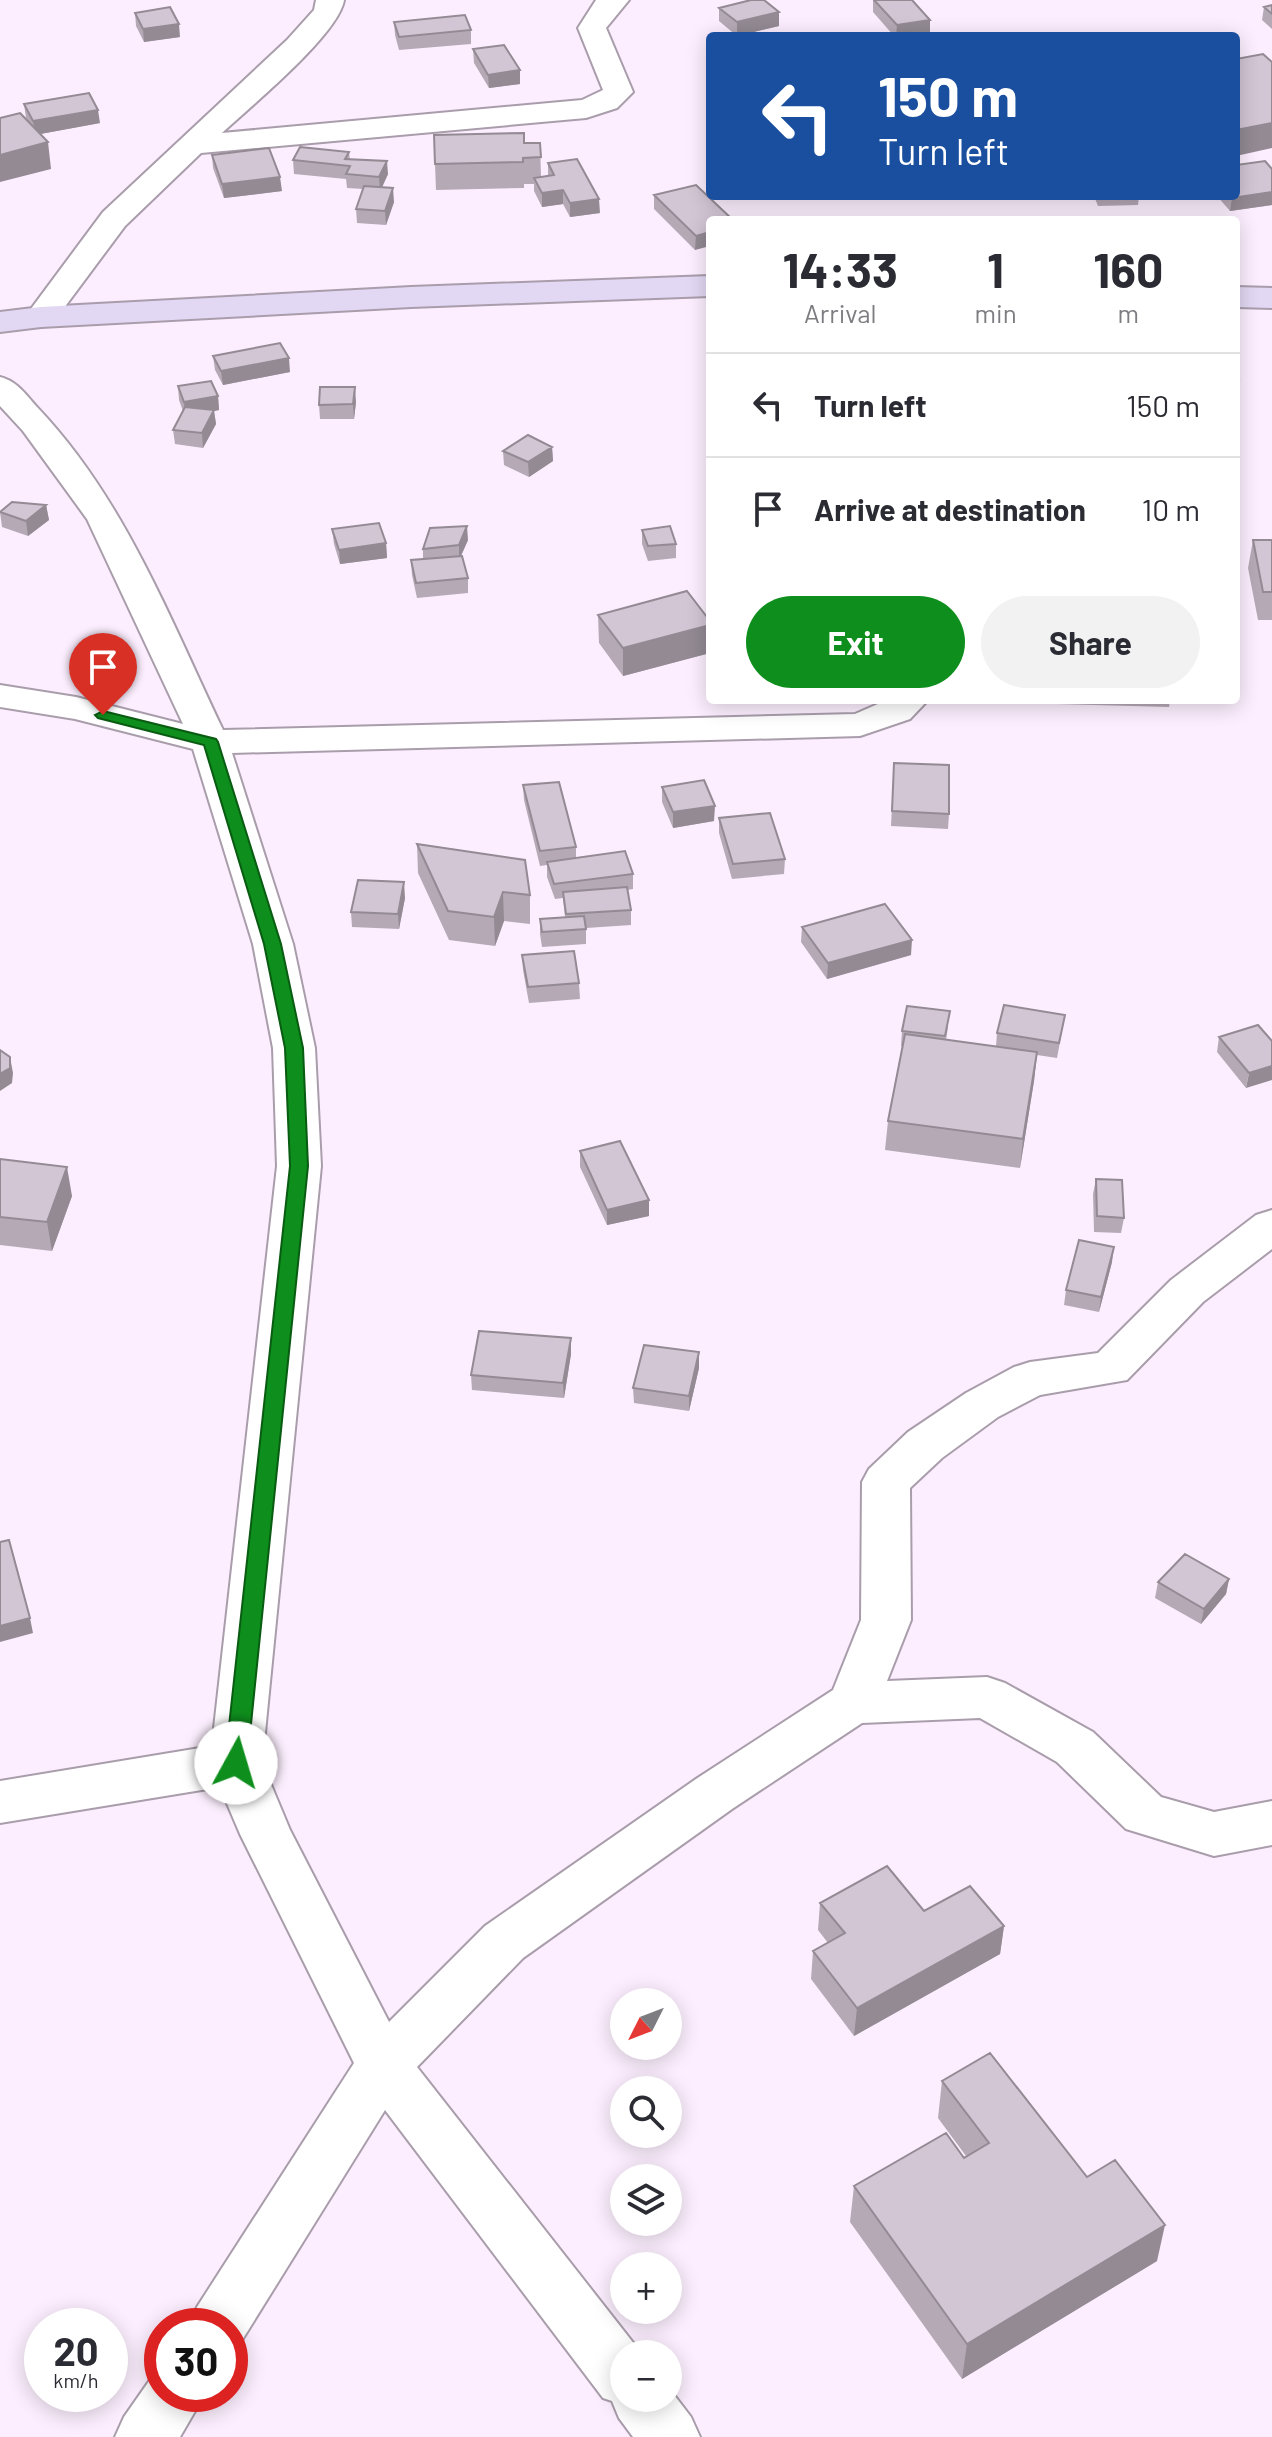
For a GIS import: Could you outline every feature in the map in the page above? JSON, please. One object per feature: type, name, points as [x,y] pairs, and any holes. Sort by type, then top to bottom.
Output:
[{"type":"street","points":[[41,317],[114,219],[297,46],[328,12],[330,0]]},
{"type":"street","points":[[193,145],[586,109],[607,102],[618,92],[592,28],[607,5],[615,0]]},
{"type":"street","points":[[0,322],[41,317],[411,297],[706,286]]},
{"type":"street","points":[[1240,297],[1272,298]]},
{"type":"street","points":[[0,387],[35,424],[104,519],[210,742],[273,944],[294,1048],[299,1166],[236,1763],[272,1847],[383,2065],[610,2360]]},
{"type":"street","points":[[0,696],[76,708],[210,742],[860,725],[897,711],[905,704]]},
{"type":"street","points":[[853,1703],[886,1620],[886,1482],[925,1445],[982,1405],[1030,1379],[1111,1368],[1187,1291],[1272,1226]]},
{"type":"street","points":[[229,2308],[383,2065],[504,1942],[714,1794],[853,1703],[987,1697],[1075,1747],[1144,1814],[1214,1834],[1272,1823]]},
{"type":"street","points":[[0,1802],[236,1763]]},
{"type":"street","points":[[145,2437],[162,2412]]},
{"type":"street","points":[[651,2412],[670,2437]]},
{"type":"building","points":[[764,0],[779,12],[737,22],[719,8]]},
{"type":"building","points":[[874,0],[912,0],[930,20],[897,25]]},
{"type":"building","points":[[170,7],[179,24],[143,29],[135,13]]},
{"type":"building","points":[[465,15],[471,30],[399,37],[394,22]]},
{"type":"building","points":[[504,45],[520,70],[488,75],[473,49]]},
{"type":"building","points":[[1263,54],[1272,62],[1272,123],[1240,129],[1240,58]]},
{"type":"building","points":[[89,93],[98,110],[33,121],[24,104]]},
{"type":"building","points":[[20,113],[48,142],[0,155],[0,118]]},
{"type":"building","points":[[524,133],[524,143],[540,143],[541,157],[523,158],[523,162],[435,164],[434,135]]},
{"type":"building","points":[[300,147],[349,152],[345,159],[387,161],[379,177],[346,174],[350,166],[293,160]]},
{"type":"building","points":[[269,148],[280,177],[222,184],[212,155]]},
{"type":"building","points":[[577,159],[599,199],[570,203],[563,190],[542,193],[534,178],[554,175],[548,163]]},
{"type":"building","points":[[1265,161],[1272,169],[1272,192],[1240,197],[1240,164]]},
{"type":"building","points":[[696,185],[706,194],[706,200],[712,200],[729,216],[706,216],[706,233],[696,236],[654,195]]},
{"type":"building","points":[[364,186],[393,188],[385,211],[356,209]]},
{"type":"building","points":[[280,343],[289,358],[221,371],[213,356]]},
{"type":"building","points":[[211,381],[218,396],[184,402],[178,386]]},
{"type":"building","points":[[320,387],[355,387],[353,404],[319,405]]},
{"type":"building","points":[[185,407],[214,410],[202,433],[173,430]]},
{"type":"building","points":[[528,435],[552,447],[528,462],[503,451]]},
{"type":"building","points":[[12,502],[46,505],[26,521],[0,512]]},
{"type":"building","points":[[379,523],[386,543],[339,550],[332,529]]},
{"type":"building","points":[[467,526],[459,545],[423,549],[430,528]]},
{"type":"building","points":[[670,526],[676,544],[648,546],[642,530]]},
{"type":"building","points":[[1253,540],[1272,540],[1272,592],[1263,592]]},
{"type":"building","points":[[462,556],[468,578],[416,583],[411,560]]},
{"type":"building","points":[[687,591],[706,616],[706,626],[623,648],[598,615]]},
{"type":"building","points":[[894,763],[949,765],[949,814],[892,811]]},
{"type":"building","points":[[704,780],[715,806],[673,812],[662,787]]},
{"type":"building","points":[[559,782],[576,847],[540,851],[523,785]]},
{"type":"building","points":[[770,813],[785,859],[733,864],[719,818]]},
{"type":"building","points":[[417,844],[525,860],[530,895],[503,892],[494,917],[448,911]]},
{"type":"building","points":[[625,851],[633,874],[554,884],[547,862]]},
{"type":"building","points":[[358,880],[404,882],[398,914],[351,912]]},
{"type":"building","points":[[627,887],[631,910],[566,914],[563,892]]},
{"type":"building","points":[[885,904],[912,940],[828,963],[802,927]]},
{"type":"building","points":[[584,916],[586,929],[542,932],[540,919]]},
{"type":"building","points":[[574,951],[579,983],[528,987],[522,955]]},
{"type":"building","points":[[1004,1005],[1065,1015],[1059,1043],[997,1033]]},
{"type":"building","points":[[907,1006],[950,1011],[945,1036],[902,1031]]},
{"type":"building","points":[[1258,1025],[1272,1041],[1272,1066],[1249,1073],[1219,1037]]},
{"type":"building","points":[[905,1034],[1037,1052],[1023,1139],[888,1121]]},
{"type":"building","points":[[0,1050],[10,1057],[10,1068],[0,1074]]},
{"type":"building","points":[[620,1141],[649,1200],[607,1210],[580,1151]]},
{"type":"building","points":[[0,1159],[67,1167],[47,1222],[0,1217]]},
{"type":"building","points":[[1096,1179],[1122,1180],[1124,1218],[1097,1216]]},
{"type":"building","points":[[1079,1240],[1114,1247],[1101,1297],[1066,1290]]},
{"type":"building","points":[[479,1331],[571,1338],[563,1383],[471,1375]]},
{"type":"building","points":[[644,1345],[699,1352],[689,1396],[633,1388]]},
{"type":"building","points":[[9,1540],[30,1618],[0,1626],[0,1542]]},
{"type":"building","points":[[1185,1554],[1229,1579],[1204,1609],[1158,1582]]},
{"type":"building","points":[[887,1866],[924,1911],[970,1886],[1004,1926],[857,2008],[813,1951],[845,1933],[820,1903]]},
{"type":"building","points":[[990,2053],[1087,2177],[1115,2160],[1165,2225],[967,2344],[854,2186],[946,2133],[964,2158],[989,2143],[942,2081]]},
{"type":"route","points":[[103,715],[210,742],[273,944],[294,1048],[299,1166],[236,1763]]}]
